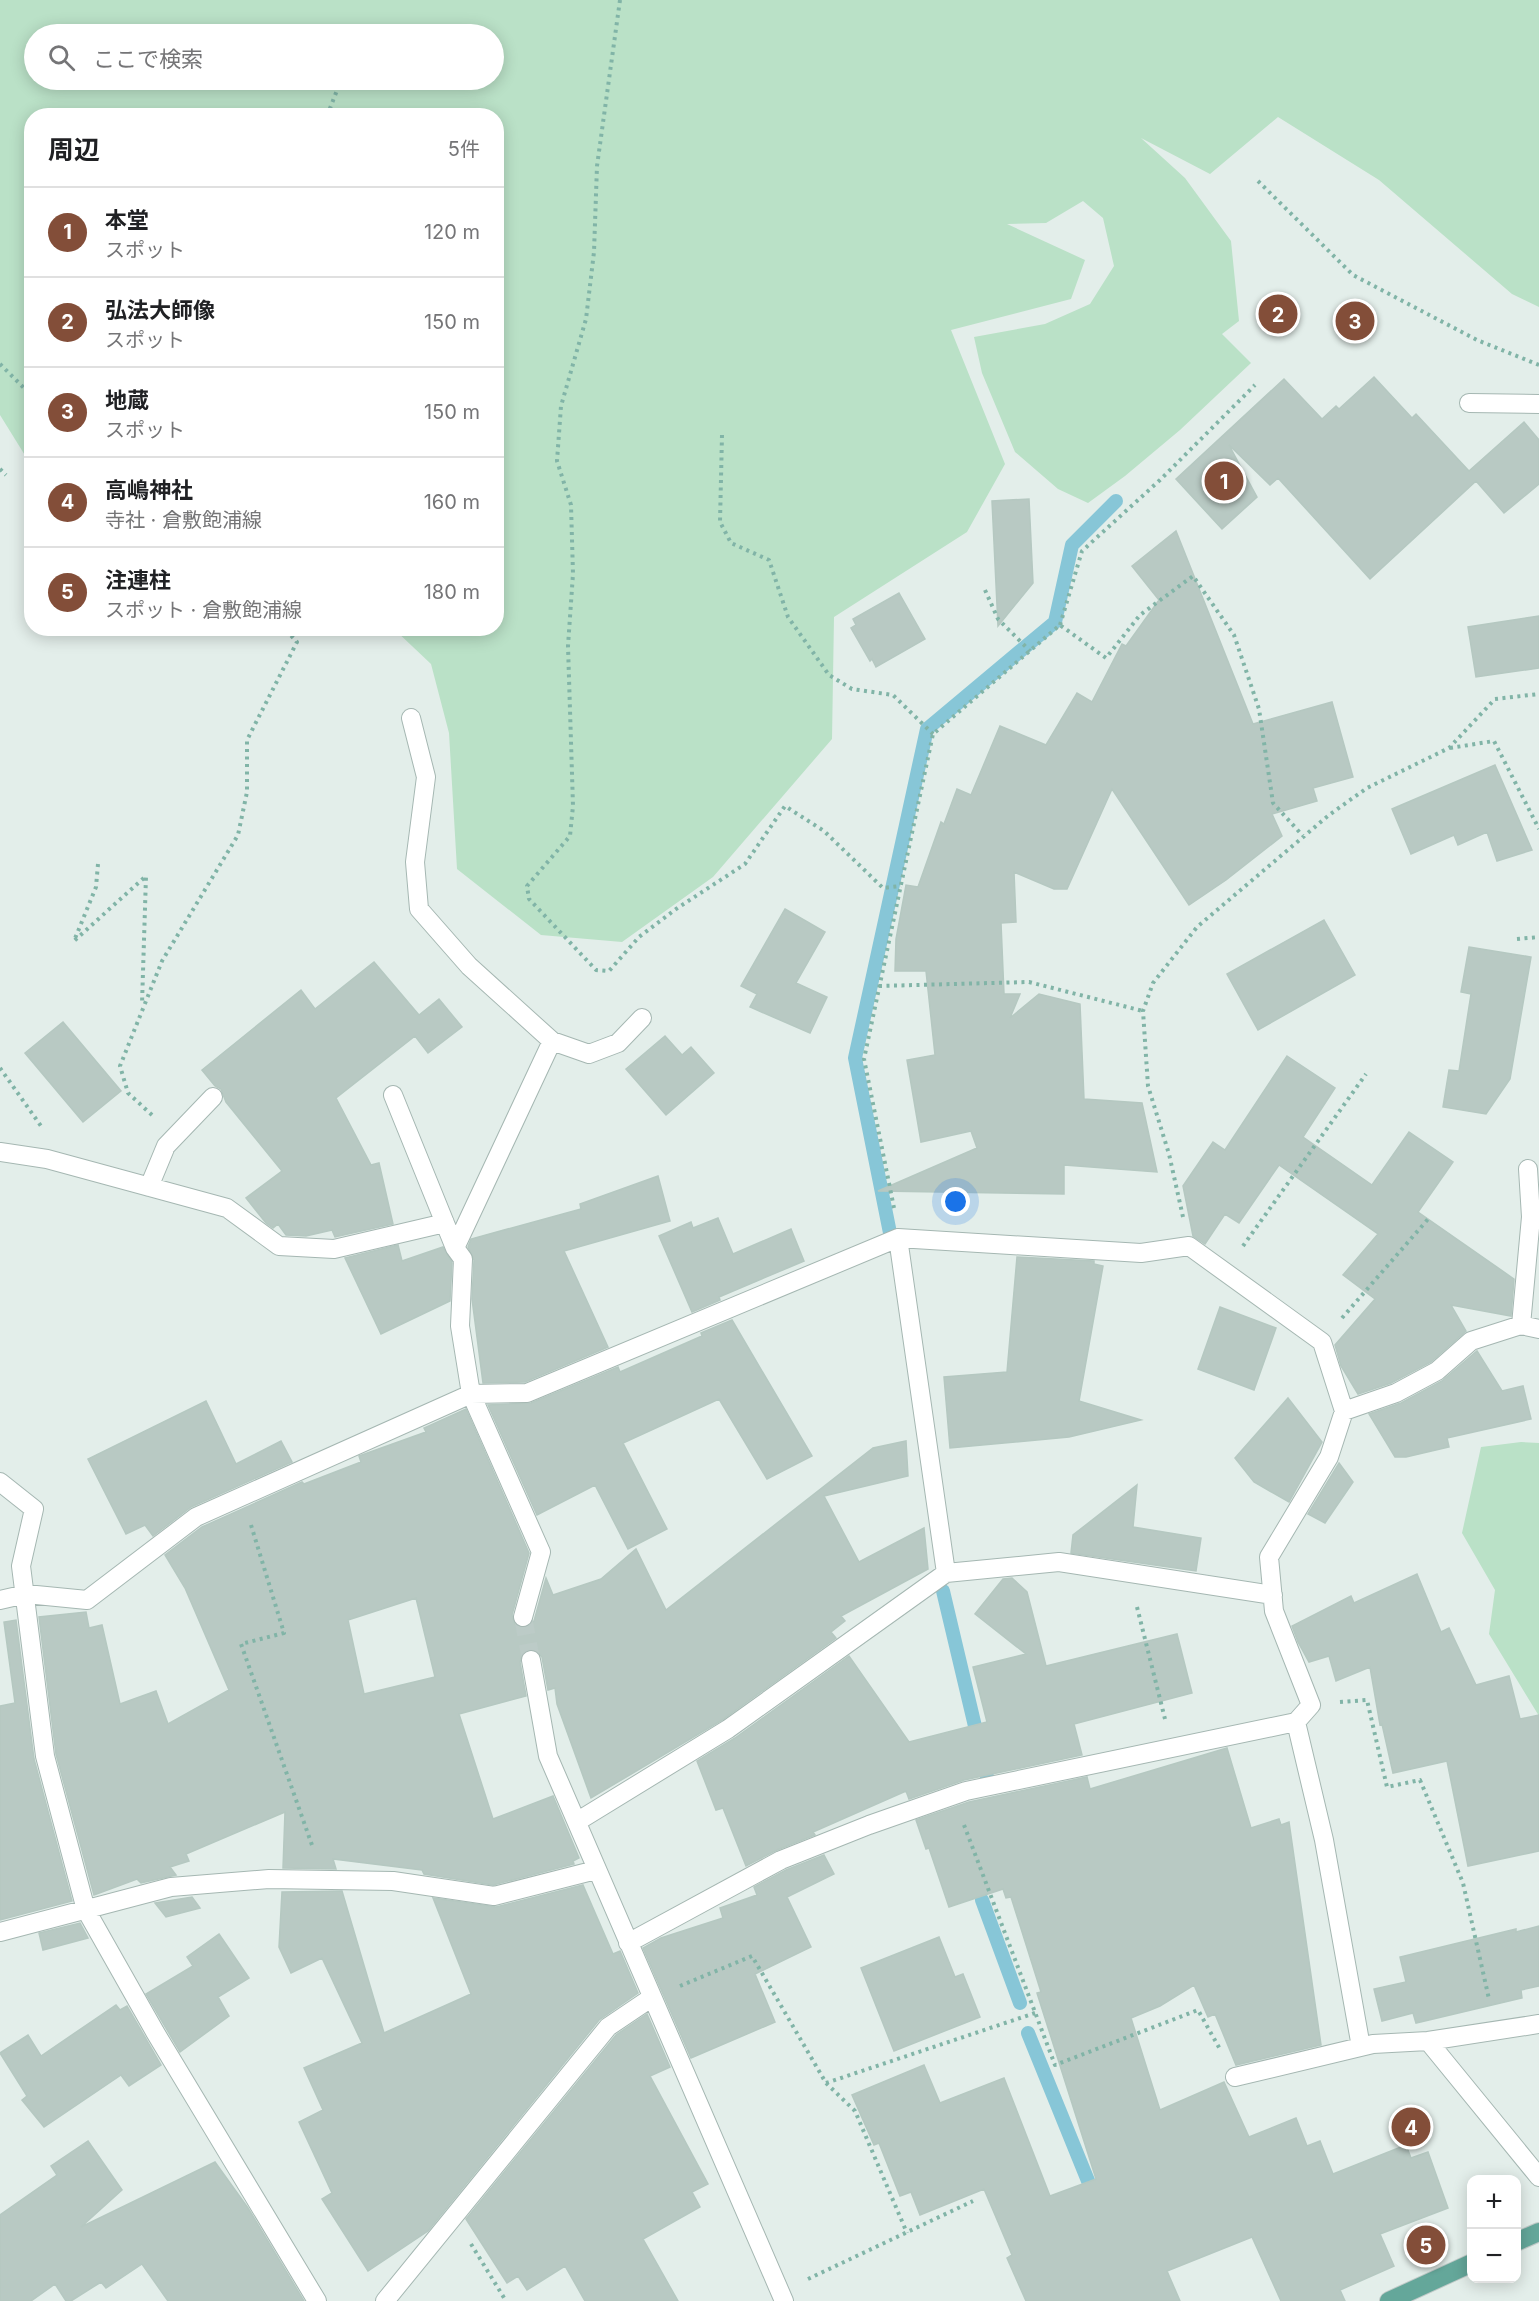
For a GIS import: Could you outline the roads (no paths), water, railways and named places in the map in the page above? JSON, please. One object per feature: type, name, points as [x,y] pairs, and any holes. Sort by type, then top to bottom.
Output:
[{"type":"main road","points":[[1521,2240],[1539,2232]]},
{"type":"main road","points":[[1389,2301],[1467,2265]]},
{"type":"street","points":[[1469,403],[1539,404]]},
{"type":"street","points":[[411,718],[426,777],[415,862],[419,909],[470,966],[552,1041],[589,1054],[618,1043],[642,1018]]},
{"type":"street","points":[[455,1248],[552,1041]]},
{"type":"street","points":[[393,1095],[455,1248],[463,1259],[460,1326],[471,1394],[541,1552],[523,1617]]},
{"type":"street","points":[[149,1186],[166,1146],[213,1097]]},
{"type":"street","points":[[0,1152],[47,1159],[227,1208],[279,1246],[334,1249],[445,1223]]},
{"type":"street","points":[[1344,1411],[1396,1393],[1437,1371],[1471,1341],[1530,1327],[1531,1217],[1528,1169]]},
{"type":"street","points":[[898,1238],[946,1573]]},
{"type":"street","points":[[0,1600],[26,1594],[87,1600],[196,1517],[471,1394],[527,1394],[898,1238],[1141,1253],[1189,1246],[1322,1342],[1344,1411],[1329,1457],[1269,1557],[1274,1611],[1311,1705],[1296,1722],[953,1796],[868,1825],[781,1860],[628,1943]]},
{"type":"street","points":[[0,1482],[34,1509],[21,1566],[45,1756],[86,1910],[155,2032],[316,2301]]},
{"type":"street","points":[[578,1821],[728,1729],[946,1573],[1059,1562],[1273,1595]]},
{"type":"street","points":[[531,1660],[548,1756],[782,2296]]},
{"type":"street","points":[[1296,1722],[1324,1839],[1361,2047]]},
{"type":"street","points":[[0,1932],[171,1887],[269,1879],[393,1881],[494,1896],[596,1870]]},
{"type":"street","points":[[385,2301],[608,2027],[651,1998]]},
{"type":"street","points":[[1234,2077],[1373,2044],[1428,2041],[1539,2024]]},
{"type":"street","points":[[1428,2041],[1539,2177]]},
{"type":"waterway","points":[[891,1238],[855,1058],[927,729],[1055,622],[1072,545],[1116,501]]},
{"type":"waterway","points":[[943,1591],[987,1777]]},
{"type":"waterway","points":[[982,1900],[1020,2003]]},
{"type":"waterway","points":[[1028,2033],[1095,2198]]},
{"type":"tunnel","points":[[523,1617],[531,1660]]},
{"type":"place","name":"弘法大師像","points":[[1278,314]]},
{"type":"place","name":"地蔵","points":[[1355,321]]},
{"type":"place","name":"本堂","points":[[1224,481]]},
{"type":"place","name":"高嶋神社","points":[[1411,2127]]},
{"type":"place","name":"注連柱","points":[[1426,2245]]}]
